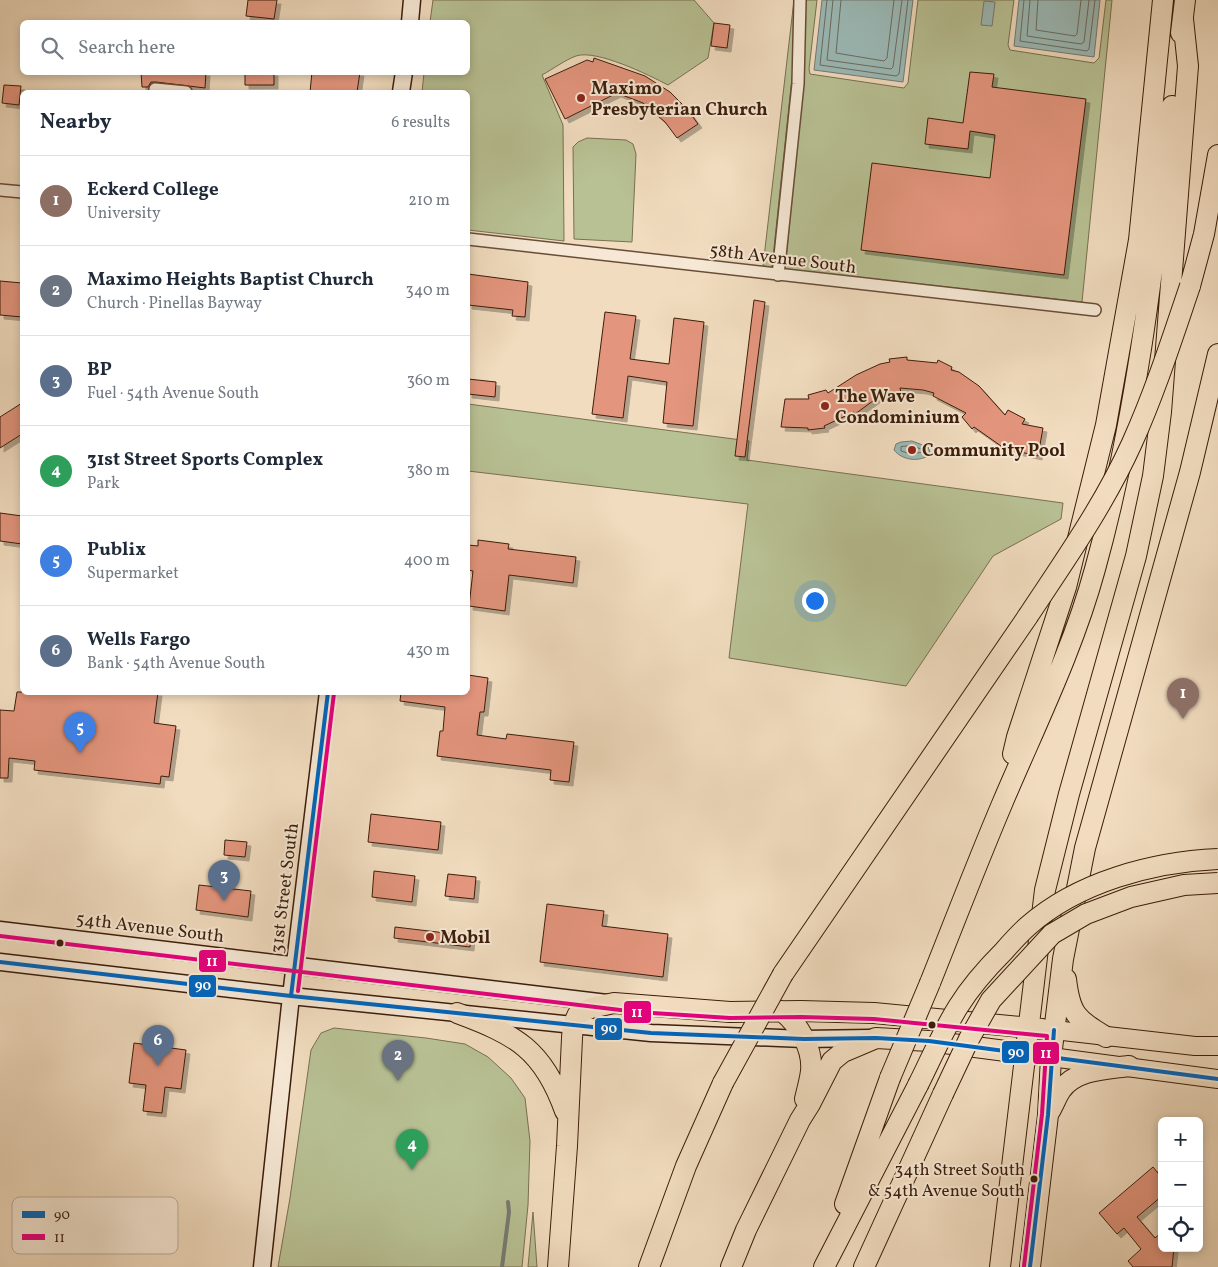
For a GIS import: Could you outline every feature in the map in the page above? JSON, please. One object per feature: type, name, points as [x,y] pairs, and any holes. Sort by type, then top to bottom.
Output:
[{"type":"highway","points":[[1002,805],[1017,736],[1066,587],[1106,425],[1139,240],[1163,0]]},
{"type":"highway","points":[[823,1267],[890,1078],[1002,805],[1060,673],[1095,569],[1116,480],[1140,358],[1158,231],[1184,10]]},
{"type":"highway","points":[[1000,1267],[1045,890],[1068,794],[1136,556],[1153,476],[1162,412],[1188,76],[1184,10]]},
{"type":"highway","points":[[650,1267],[686,1166],[723,1082],[783,974],[1091,521],[1132,444],[1156,386],[1190,286],[1204,234],[1218,155]]},
{"type":"highway","points":[[1030,1267],[1048,1115],[1051,1057],[1063,959],[1085,848],[1190,472],[1218,354]]},
{"type":"highway","points":[[823,1267],[958,1007],[984,971],[1028,926],[1056,906],[1102,882],[1142,869],[1190,860],[1218,859]]},
{"type":"highway","points":[[864,1267],[969,1039],[991,1000],[1052,934],[1086,914],[1131,897],[1184,885],[1218,883]]},
{"type":"highway","points":[[1063,959],[1070,1005],[1083,1023],[1106,1037]]},
{"type":"highway","points":[[558,1267],[573,1025],[578,1014],[591,1008],[614,1003],[730,1012],[874,1013],[1054,1030]]},
{"type":"highway","points":[[782,1011],[798,1026],[809,1053],[811,1070],[800,1120]]},
{"type":"highway","points":[[457,1013],[485,1024],[526,1046],[542,1065],[556,1087],[568,1119]]},
{"type":"highway","points":[[730,1267],[800,1120],[832,1061],[843,1052],[876,1038],[930,1041],[1051,1057]]},
{"type":"highway","points":[[1048,1115],[1061,1089],[1072,1080],[1091,1072],[1129,1066]]},
{"type":"main road","points":[[410,20],[412,0]]},
{"type":"main road","points":[[401,90],[404,75]]},
{"type":"main road","name":"31st Street South","points":[[262,1267],[291,996],[328,695]]},
{"type":"main road","name":"54th Avenue South","points":[[0,930],[614,1003]]},
{"type":"main road","points":[[0,962],[291,996],[651,1033],[804,1039],[876,1038]]},
{"type":"main road","points":[[1054,1030],[1195,1046],[1218,1046]]},
{"type":"main road","points":[[1051,1057],[1218,1079]]},
{"type":"street","points":[[778,275],[798,84],[800,0]]},
{"type":"street","points":[[155,89],[165,90]]},
{"type":"street","points":[[0,190],[20,192]]},
{"type":"street","name":"58th Avenue South","points":[[470,239],[1095,310]]},
{"type":"green space","points":[[433,0],[694,0],[714,23],[708,58],[668,85],[609,59],[585,55],[576,56],[563,62],[542,75],[563,125],[564,241],[470,230],[470,90],[422,90],[424,75],[470,75],[470,20],[430,20]]},
{"type":"green space","points":[[794,0],[817,0],[810,74],[904,88],[908,83],[918,0],[1014,0],[1008,45],[1010,50],[1094,63],[1099,58],[1106,0],[1112,0],[1082,302],[785,269],[804,78],[792,77],[772,267],[763,266]]},
{"type":"green space","points":[[587,138],[626,140],[633,144],[636,154],[632,242],[574,239],[573,147],[578,142]]},
{"type":"green space","points":[[470,404],[749,441],[747,460],[1063,503],[1061,519],[993,556],[906,686],[729,658],[748,504],[470,471]]},
{"type":"green space","points":[[334,1028],[465,1044],[488,1057],[511,1078],[525,1098],[530,1141],[528,1205],[522,1267],[278,1267],[311,1050],[321,1033]]},
{"type":"green space","points":[[533,1212],[537,1267],[528,1267]]},
{"type":"water","points":[[822,0],[913,0],[903,82],[814,70]]},
{"type":"water","points":[[1019,0],[1100,0],[1094,57],[1014,46]]},
{"type":"water","points":[[984,1],[995,2],[992,26],[981,25]]},
{"type":"water","name":"Community Pool","points":[[912,441],[928,447],[930,452],[928,456],[910,459],[901,456],[894,450],[896,444]]},
{"type":"building","points":[[248,0],[277,0],[274,19],[246,16]]},
{"type":"building","points":[[714,23],[730,25],[727,48],[711,46]]},
{"type":"building","name":"Maximo Presbyterian Church","points":[[594,58],[645,76],[670,92],[687,109],[698,124],[677,138],[665,122],[643,103],[617,93],[565,119],[545,79],[587,60],[593,62]]},
{"type":"building","points":[[970,72],[994,74],[992,87],[1086,99],[1064,275],[861,250],[872,163],[990,178],[995,135],[970,131],[968,149],[925,144],[928,118],[963,123]]},
{"type":"building","points":[[141,75],[206,75],[205,88],[156,82],[151,82],[148,87],[142,87]]},
{"type":"building","points":[[245,75],[274,75],[274,85],[245,85]]},
{"type":"building","points":[[312,75],[360,75],[357,90],[310,90]]},
{"type":"building","points":[[4,85],[21,86],[19,105],[2,103]]},
{"type":"building","points":[[470,274],[528,282],[525,317],[512,316],[513,310],[470,305]]},
{"type":"building","points":[[0,281],[20,283],[20,317],[0,315]]},
{"type":"building","points":[[754,300],[765,302],[745,457],[735,456]]},
{"type":"building","points":[[605,312],[636,316],[630,359],[669,364],[674,318],[704,322],[693,426],[663,423],[667,382],[628,376],[623,418],[592,414]]},
{"type":"building","name":"The Wave Condominium","points":[[907,357],[907,360],[937,363],[938,360],[952,367],[951,370],[959,372],[979,386],[1005,415],[1008,410],[1025,419],[1022,424],[1043,428],[1038,456],[1016,451],[1014,456],[1000,449],[1001,446],[974,427],[972,429],[962,417],[966,413],[933,396],[934,393],[923,390],[900,388],[901,393],[886,397],[884,393],[855,414],[854,412],[824,426],[825,428],[808,430],[808,428],[781,427],[785,399],[809,399],[808,395],[826,390],[828,393],[856,375],[880,364],[890,362],[889,359]]},
{"type":"building","points":[[470,379],[496,382],[495,397],[470,394]]},
{"type":"building","points":[[20,404],[20,435],[0,448],[0,417]]},
{"type":"building","points":[[0,513],[20,516],[20,544],[0,541]]},
{"type":"building","points":[[478,540],[509,544],[508,549],[576,557],[573,583],[509,575],[505,611],[470,606],[473,571],[470,570],[470,545],[478,546]]},
{"type":"building","points":[[470,675],[488,678],[484,712],[480,712],[477,735],[506,739],[507,734],[574,742],[569,782],[550,780],[551,770],[437,756],[440,731],[443,731],[445,707],[400,701],[401,695],[470,695]]},
{"type":"building","points":[[17,692],[20,692],[20,695],[158,695],[154,723],[176,726],[169,777],[161,776],[160,784],[34,770],[35,761],[9,758],[8,778],[0,778],[0,710],[14,711]]},
{"type":"building","points":[[371,814],[441,822],[438,850],[368,842]]},
{"type":"building","points":[[225,840],[247,842],[245,857],[224,855]]},
{"type":"building","points":[[374,871],[415,876],[412,902],[372,897]]},
{"type":"building","points":[[448,874],[476,877],[474,899],[445,896]]},
{"type":"building","points":[[199,885],[251,891],[248,917],[196,910]]},
{"type":"building","points":[[547,904],[604,911],[602,926],[668,934],[663,977],[540,962]]},
{"type":"building","points":[[395,927],[471,936],[470,947],[394,938]]},
{"type":"building","points":[[134,1043],[186,1050],[181,1089],[165,1087],[162,1113],[143,1111],[146,1085],[129,1083]]},
{"type":"building","points":[[1153,1167],[1158,1173],[1158,1199],[1137,1217],[1155,1238],[1158,1235],[1158,1252],[1174,1252],[1172,1267],[1133,1267],[1128,1261],[1141,1249],[1124,1228],[1117,1234],[1099,1213]]},
{"type":"waterway","points":[[502,1267],[509,1212],[508,1202]]},
{"type":"transit line","name":"90","points":[[291,996],[328,695]]},
{"type":"transit line","name":"11","points":[[298,991],[334,695]]},
{"type":"transit line","name":"11","points":[[0,936],[637,1012],[730,1018],[874,1019],[1047,1036],[1042,1114],[1024,1266]]},
{"type":"transit line","name":"90","points":[[0,962],[291,996],[651,1033],[804,1039],[876,1038],[929,1041],[1218,1079]]},
{"type":"transit line","name":"90","points":[[1030,1267],[1048,1115],[1054,1030]]},
{"type":"place","name":"Maximo Presbyterian Church","points":[[581,98]]},
{"type":"place","name":"The Wave Condominium","points":[[825,406]]},
{"type":"place","name":"Community Pool","points":[[912,450]]},
{"type":"place","name":"Eckerd College","points":[[1183,719]]},
{"type":"place","name":"Publix","points":[[80,753]]},
{"type":"place","name":"BP","points":[[224,901]]},
{"type":"place","name":"Mobil","points":[[430,937]]},
{"type":"place","name":"Wells Fargo","points":[[158,1066]]},
{"type":"place","name":"Maximo Heights Baptist Church","points":[[398,1081]]},
{"type":"place","name":"31st Street Sports Complex","points":[[412,1170]]},
{"type":"place","name":"34th Street South & 54th Avenue South","points":[[1034,1179]]}]
